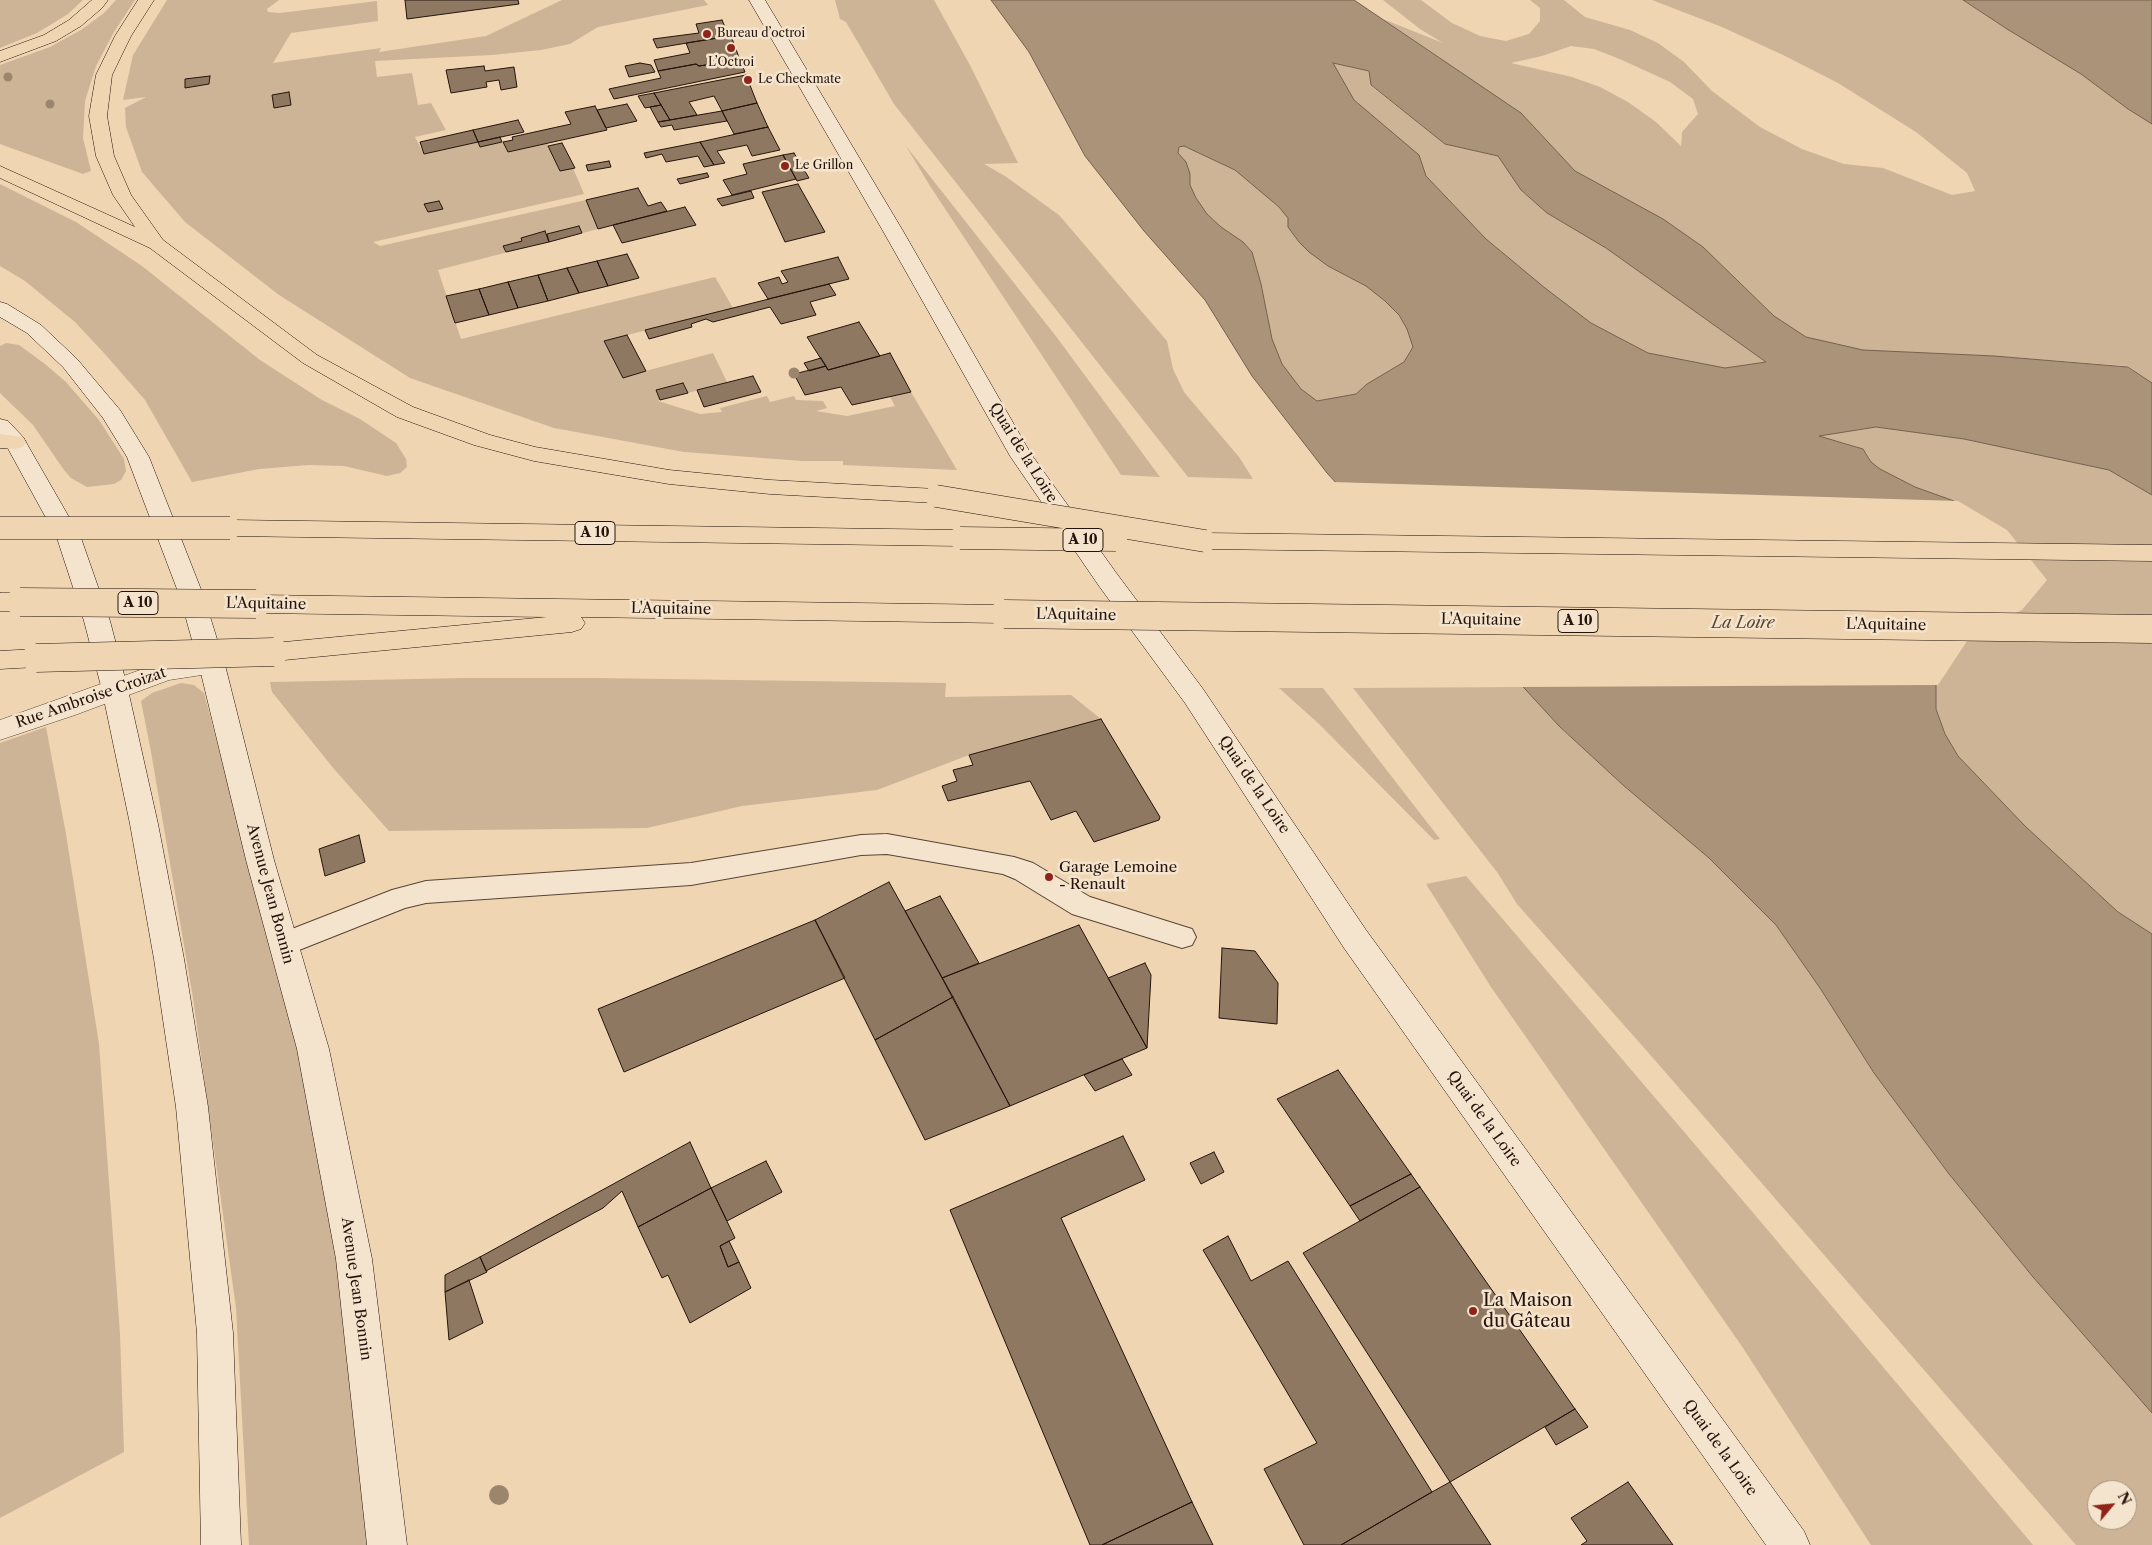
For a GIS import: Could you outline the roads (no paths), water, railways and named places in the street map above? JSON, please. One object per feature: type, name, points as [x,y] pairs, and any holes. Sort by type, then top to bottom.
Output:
[{"type":"main road","points":[[0,57],[50,38],[75,23],[97,5],[100,0]]},
{"type":"main road","points":[[146,0],[123,36],[104,75],[98,116],[105,156],[122,195],[157,244]]},
{"type":"main road","points":[[0,171],[157,244],[310,359],[405,412],[482,440],[534,454],[669,476],[770,487],[936,496],[1205,541]]},
{"type":"main road","name":"A 10","points":[[0,528],[230,528],[2152,553]]},
{"type":"main road","name":"L'Aquitaine","points":[[10,602],[2152,629]]},
{"type":"main road","points":[[0,660],[274,652],[708,610]]},
{"type":"street","name":"Quai de la Loire","points":[[757,0],[893,231],[1021,456],[1108,580],[1194,696],[1355,939],[1790,1545]]},
{"type":"street","name":"Avenue Jean Bonnin","points":[[0,308],[34,329],[70,363],[112,415],[132,448],[151,487],[192,597],[212,665],[241,788],[314,1049],[354,1259],[384,1510],[386,1545]]},
{"type":"street","points":[[5,436],[69,538],[97,621],[115,690],[144,824],[169,959],[192,1107],[215,1333],[221,1545]]},
{"type":"street","name":"Rue Ambroise Croizat","points":[[0,730],[166,671],[212,665]]},
{"type":"lane","points":[[284,944],[400,898],[426,892],[691,874],[861,844],[887,844],[1005,864],[1024,871],[1082,906],[1182,937]]},
{"type":"water","name":"La Loire","points":[[991,0],[1354,0],[1521,113],[1575,171],[1663,219],[1703,247],[1774,316],[1806,337],[1863,350],[1994,356],[2128,367],[2152,383],[2152,495],[2109,470],[1964,439],[1876,427],[1819,436],[1863,449],[1871,462],[1880,469],[1915,487],[1954,501],[1972,631],[1936,684],[1936,709],[1945,734],[1958,756],[2025,826],[2118,912],[2152,934],[2152,1413],[2033,1277],[1949,1174],[1874,1073],[1820,988],[1776,925],[1709,858],[1623,785],[1559,726],[1327,473],[1252,376],[1205,300],[1144,231],[1085,156],[1029,52]],"holes":[[[1333,63],[1369,71],[1371,85],[1445,144],[1498,156],[1521,190],[1547,213],[1606,248],[1766,362],[1725,368],[1648,353],[1591,323],[1486,239],[1426,176],[1419,155],[1354,100]],[[1184,146],[1235,170],[1279,207],[1288,218],[1288,227],[1309,252],[1328,266],[1366,286],[1385,301],[1399,315],[1407,329],[1413,347],[1404,362],[1367,384],[1356,394],[1317,401],[1301,389],[1282,364],[1272,339],[1261,284],[1252,252],[1243,242],[1221,227],[1207,214],[1196,198],[1190,185],[1190,174],[1186,162],[1178,153],[1179,147]]]},
{"type":"water","points":[[1963,0],[2152,0],[2152,124],[2128,109],[2081,74]]},
{"type":"place","name":"Bureau d’octroi","points":[[707,34]]},
{"type":"place","name":"L’Octroi","points":[[731,48]]},
{"type":"place","name":"Le Checkmate","points":[[748,80]]},
{"type":"place","name":"Le Grillon","points":[[785,166]]},
{"type":"place","name":"Garage Lemoine - Renault","points":[[1049,877]]},
{"type":"place","name":"La Maison du Gâteau","points":[[1473,1311]]}]
